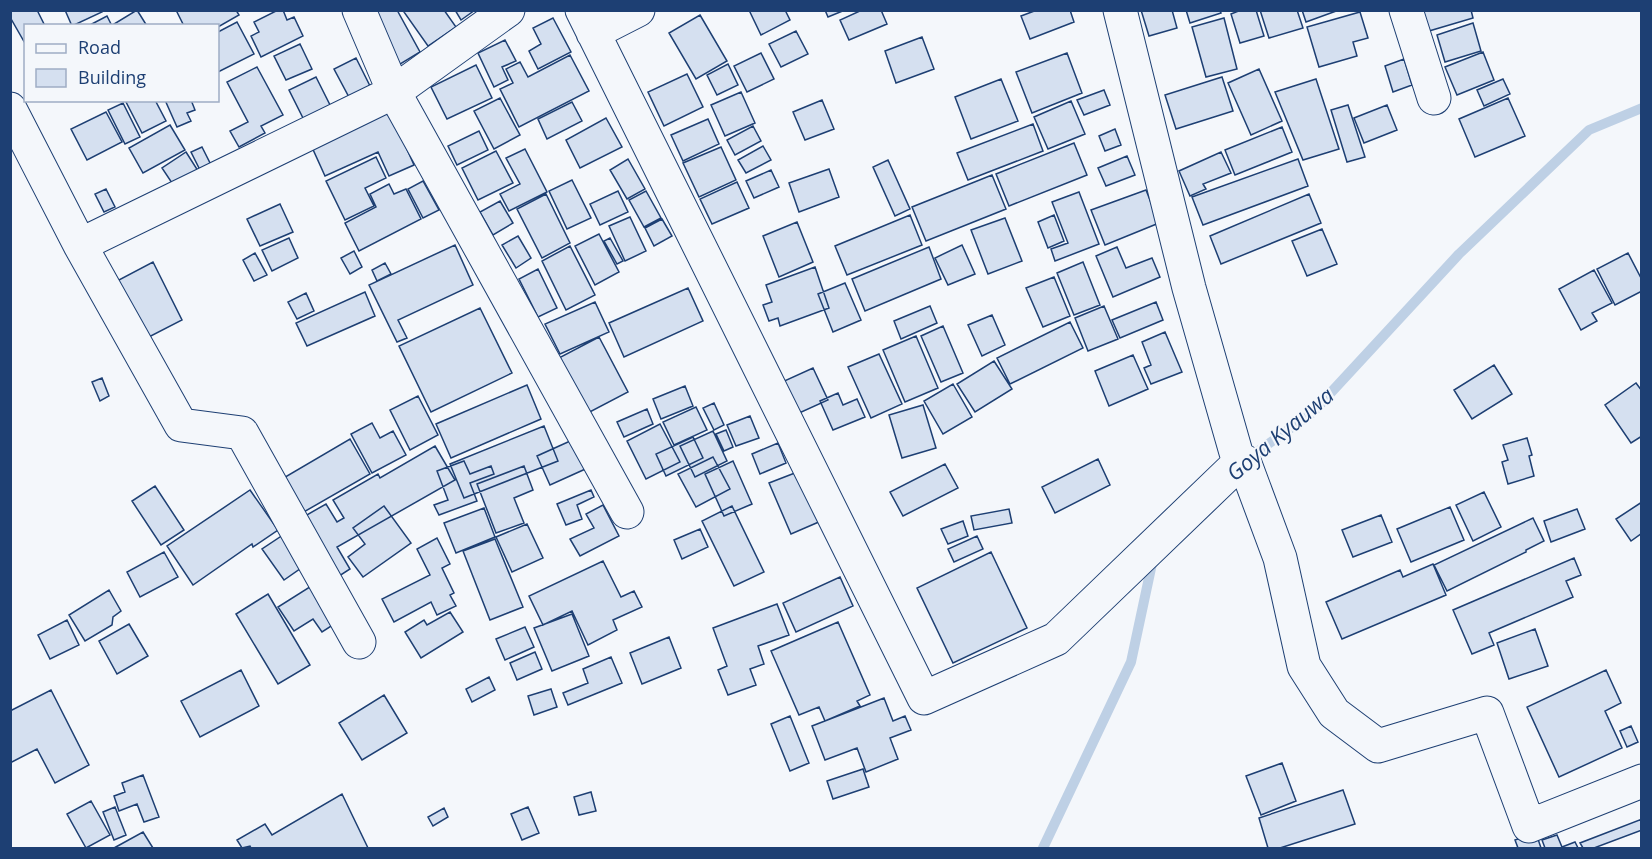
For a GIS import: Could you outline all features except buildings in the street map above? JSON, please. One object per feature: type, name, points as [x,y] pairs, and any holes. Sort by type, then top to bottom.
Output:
[{"type":"street","points":[[359,10],[394,92],[627,512]]},
{"type":"street","points":[[80,245],[394,92],[508,10]]},
{"type":"street","points":[[638,10],[587,22],[924,698],[1056,639],[1239,462],[1244,461],[1280,558],[1304,666],[1334,713],[1378,746],[1487,713],[1529,826],[1641,781]]},
{"type":"street","points":[[1120,10],[1189,288],[1239,462]]},
{"type":"street","points":[[1406,10],[1434,98]]},
{"type":"street","points":[[10,109],[80,245],[181,425],[242,433],[359,642]]},
{"type":"waterway","name":"Goya Kyauwa","points":[[1247,459],[1312,413],[1459,254],[1589,130],[1642,108]]},
{"type":"waterway","name":"Goya Kyauwa","points":[[1043,848],[1131,662],[1153,559]]}]
